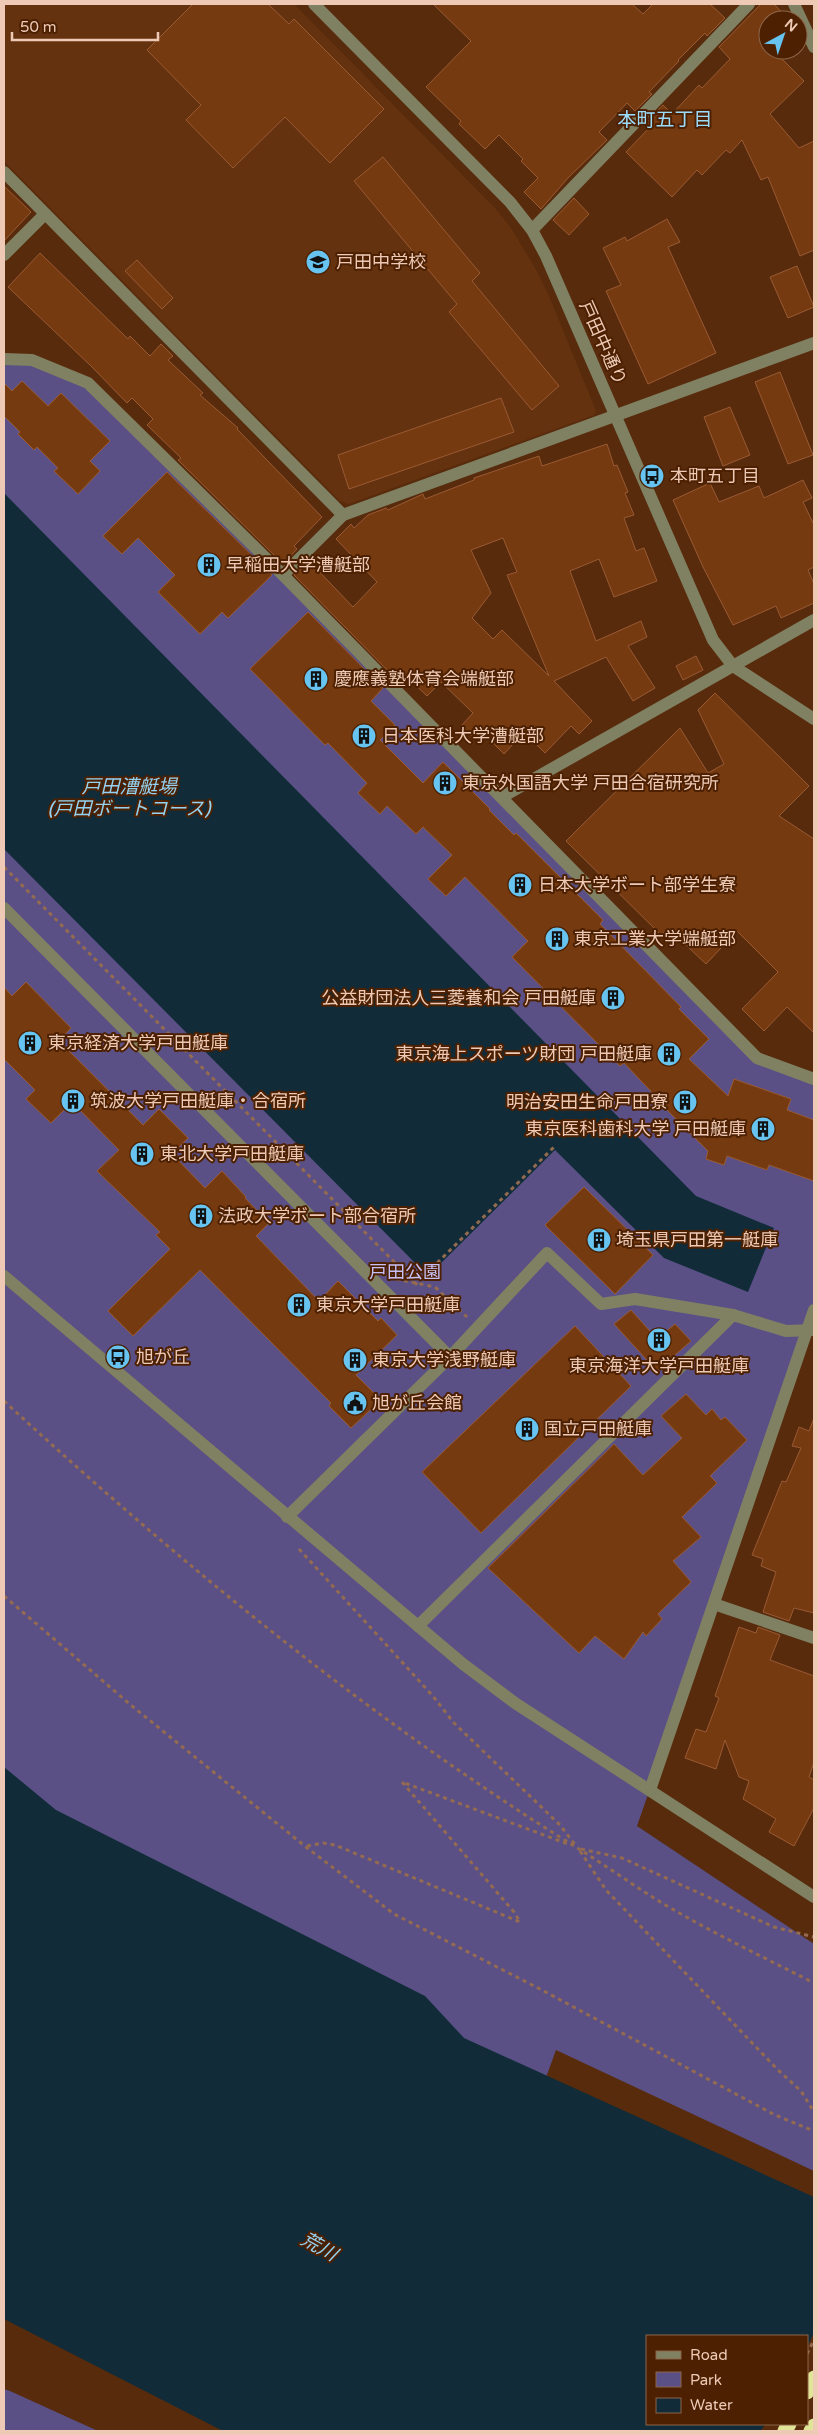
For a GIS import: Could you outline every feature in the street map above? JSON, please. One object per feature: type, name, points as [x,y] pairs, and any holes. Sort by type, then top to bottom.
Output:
[{"type":"highway","points":[[808,2390],[814,2378]]},
{"type":"highway","points":[[812,2431],[814,2426]]},
{"type":"street","name":"戸田中通り","points":[[314,4],[510,202],[532,230],[546,256],[713,640],[733,666],[814,719]]},
{"type":"street","points":[[532,230],[749,4]]},
{"type":"street","points":[[794,4],[814,47]]},
{"type":"street","points":[[4,172],[342,515]]},
{"type":"street","points":[[4,255],[45,214]]},
{"type":"street","points":[[283,575],[342,515],[814,343]]},
{"type":"street","points":[[4,359],[32,360],[88,383],[283,575],[502,796],[757,1058],[814,1079]]},
{"type":"street","points":[[502,796],[814,620]]},
{"type":"street","points":[[4,908],[450,1358]]},
{"type":"street","points":[[287,1517],[450,1358],[547,1253],[601,1304],[635,1299],[733,1315],[786,1331],[811,1330]]},
{"type":"street","points":[[4,1276],[463,1664],[514,1703],[814,1897]]},
{"type":"street","points":[[650,1790],[811,1330],[814,1310]]},
{"type":"street","points":[[418,1626],[733,1315]]},
{"type":"street","points":[[714,1604],[814,1638]]},
{"type":"path","points":[[4,867],[416,1284]]},
{"type":"path","points":[[416,1284],[554,1147]]},
{"type":"path","points":[[368,1276],[381,1275],[435,1287],[478,1327]]},
{"type":"path","points":[[4,1401],[99,1487],[268,1628],[437,1756],[497,1798],[667,1906],[814,1984]]},
{"type":"path","points":[[296,1544],[432,1695],[454,1724],[560,1825],[606,1890],[778,2070],[801,2091],[814,2112]]},
{"type":"path","points":[[4,1596],[132,1706],[306,1847],[394,1914],[540,1989],[775,2115],[814,2131]]},
{"type":"path","points":[[306,1847],[323,1843],[335,1845],[520,1922],[514,1912],[402,1782],[578,1848],[622,1858],[774,1927],[814,1937]]},
{"type":"path","points":[[808,2352],[814,2340]]},
{"type":"shaded area","name":"戸田中学校","points":[[4,4],[294,4],[495,208],[511,228],[538,273],[549,296],[596,411],[594,415],[349,504],[340,501],[4,161]]},
{"type":"green space","name":"戸田公園","points":[[4,359],[32,360],[100,395],[757,1057],[814,1079],[814,1318],[637,1826],[814,1944],[814,2171],[556,2050],[459,2316],[4,2072]]},
{"type":"green space","points":[[4,2389],[10,2391],[98,2431],[4,2431]]},
{"type":"water","name":"戸田漕艇場 (戸田ボートコース)","points":[[4,493],[696,1196],[774,1228],[748,1292],[664,1258],[555,1150],[428,1276],[4,849]]},
{"type":"water","name":"荒川","points":[[4,1767],[56,1810],[425,1996],[464,2038],[814,2197],[814,2431],[223,2431],[4,2319]]},
{"type":"pier","points":[[814,2333],[814,2431],[761,2431],[764,2425],[808,2425],[808,2345]]},
{"type":"building","points":[[193,4],[268,4],[289,24],[294,19],[384,109],[330,163],[285,117],[233,168],[186,120],[201,105],[147,50]]},
{"type":"building","points":[[433,4],[632,4],[643,14],[653,4],[710,4],[725,18],[707,36],[705,33],[678,60],[649,92],[652,94],[635,111],[627,103],[599,132],[607,140],[568,178],[541,209],[524,192],[538,178],[521,161],[523,159],[499,135],[485,149],[459,124],[461,121],[426,87],[471,41]]},
{"type":"building","points":[[761,4],[774,4],[780,10],[758,10],[758,60],[783,60],[804,81],[770,114],[799,148],[814,141],[814,250],[800,256],[768,177],[761,180],[742,140],[730,153],[726,150],[702,175],[697,170],[672,197],[626,152],[651,126],[647,122],[663,105],[672,114],[699,85],[702,88],[730,59],[719,47]]},
{"type":"building","points":[[383,157],[480,273],[472,281],[559,386],[532,410],[449,312],[457,304],[354,181]]},
{"type":"building","points":[[4,186],[31,212],[4,241]]},
{"type":"building","points":[[574,198],[589,214],[569,235],[553,220]]},
{"type":"building","points":[[667,219],[680,242],[668,247],[716,353],[648,384],[606,291],[621,285],[603,248],[625,237],[627,241]]},
{"type":"building","points":[[40,253],[128,339],[130,336],[150,356],[161,344],[173,356],[168,360],[203,393],[200,395],[238,428],[322,517],[294,546],[297,549],[283,564],[178,460],[181,458],[147,425],[153,419],[132,398],[127,403],[8,287]]},
{"type":"building","points":[[137,260],[173,298],[162,309],[125,271]]},
{"type":"building","points":[[797,266],[814,307],[788,318],[770,277]]},
{"type":"building","points":[[780,372],[813,455],[788,464],[755,382]]},
{"type":"building","points":[[22,381],[48,406],[61,393],[110,441],[90,461],[100,471],[78,494],[54,471],[58,468],[37,447],[34,450],[4,416],[4,383],[12,391]]},
{"type":"building","points":[[501,398],[514,432],[349,489],[338,455]]},
{"type":"building","points":[[730,407],[750,455],[723,466],[704,417]]},
{"type":"building","points":[[607,444],[614,466],[617,465],[628,492],[625,493],[634,515],[624,518],[636,551],[644,548],[657,581],[614,597],[599,559],[570,571],[596,641],[641,621],[647,637],[628,646],[655,688],[633,701],[606,657],[554,681],[592,721],[579,734],[571,726],[545,753],[524,732],[504,754],[483,733],[476,740],[461,726],[473,713],[441,682],[427,696],[401,671],[394,677],[294,575],[309,561],[353,607],[377,582],[336,539],[351,524],[354,528],[368,515],[386,508],[388,510],[423,494],[425,499],[474,480],[474,478],[539,456],[542,466]],"holes":[[[503,538],[517,572],[507,575],[549,676],[502,630],[493,639],[472,618],[491,593],[471,550]]]},
{"type":"building","name":"早稲田大学漕艇部","points":[[167,472],[272,575],[228,618],[222,612],[200,634],[158,592],[175,575],[138,538],[122,554],[103,536]]},
{"type":"building","points":[[803,480],[812,498],[803,502],[814,525],[814,567],[808,570],[814,584],[814,603],[781,618],[776,606],[733,625],[703,567],[673,500],[710,483],[719,502],[759,486],[764,498]]},
{"type":"building","points":[[308,612],[383,688],[371,701],[395,725],[380,740],[423,783],[443,762],[514,835],[516,833],[603,920],[600,924],[681,1007],[679,1009],[709,1039],[689,1059],[728,1096],[734,1079],[791,1099],[787,1110],[814,1120],[814,1181],[769,1165],[767,1170],[727,1156],[724,1165],[706,1159],[708,1151],[661,1104],[624,1063],[620,1066],[512,957],[528,941],[465,877],[446,896],[428,879],[452,855],[423,827],[416,834],[387,806],[380,814],[358,793],[367,783],[328,743],[325,745],[250,669]]},
{"type":"building","points":[[696,656],[703,670],[683,680],[676,666]]},
{"type":"building","points":[[715,693],[809,786],[779,816],[814,839],[814,1033],[787,1007],[764,1031],[742,1009],[778,972],[737,931],[706,964],[668,928],[661,935],[566,841],[680,728],[708,773],[724,764],[698,710]]},
{"type":"building","points":[[26,982],[71,1028],[59,1041],[143,1125],[159,1109],[188,1138],[172,1154],[205,1188],[222,1171],[246,1197],[269,1223],[256,1236],[319,1301],[338,1281],[378,1321],[381,1318],[397,1335],[356,1375],[381,1400],[351,1428],[329,1406],[331,1403],[200,1270],[133,1336],[108,1311],[170,1249],[156,1235],[160,1232],[97,1171],[119,1150],[72,1102],[51,1123],[26,1099],[35,1090],[4,1059],[4,987],[12,996]]},
{"type":"building","name":"埼玉県戸田第一艇庫","points":[[584,1187],[653,1255],[615,1294],[545,1225]]},
{"type":"building","name":"東京海洋大学戸田艇庫","points":[[631,1310],[657,1339],[675,1324],[691,1341],[657,1371],[614,1324]]},
{"type":"building","name":"国立戸田艇庫","points":[[575,1326],[631,1386],[481,1533],[422,1472]]},
{"type":"building","points":[[686,1394],[706,1415],[712,1409],[721,1420],[725,1417],[747,1440],[710,1476],[717,1483],[682,1517],[701,1537],[673,1561],[691,1582],[658,1614],[662,1619],[646,1636],[643,1632],[624,1659],[595,1636],[579,1653],[488,1568],[614,1444],[643,1475],[682,1438],[661,1416]]},
{"type":"building","points":[[814,1418],[814,1613],[794,1608],[789,1621],[763,1612],[776,1572],[761,1566],[763,1559],[752,1555],[782,1481],[786,1482],[801,1448],[792,1446],[799,1427],[809,1431]]},
{"type":"building","points":[[739,1627],[756,1633],[758,1627],[780,1635],[770,1660],[814,1676],[814,1762],[809,1777],[814,1780],[814,1808],[794,1846],[769,1832],[776,1819],[743,1799],[749,1781],[739,1777],[725,1740],[716,1769],[685,1758],[696,1729],[706,1732],[719,1698],[715,1696]]},
{"type":"place","name":"戸田中学校","points":[[318,262]]},
{"type":"place","name":"本町五丁目","points":[[652,476]]},
{"type":"place","name":"早稲田大学漕艇部","points":[[209,565]]},
{"type":"place","name":"慶應義塾体育会端艇部","points":[[316,679]]},
{"type":"place","name":"日本医科大学漕艇部","points":[[364,736]]},
{"type":"place","name":"東京外国語大学 戸田合宿研究所","points":[[445,783]]},
{"type":"place","name":"日本大学ボート部学生寮","points":[[520,885]]},
{"type":"place","name":"東京工業大学端艇部","points":[[557,939]]},
{"type":"place","name":"公益財団法人三菱養和会 戸田艇庫","points":[[613,998]]},
{"type":"place","name":"東京経済大学戸田艇庫","points":[[30,1043]]},
{"type":"place","name":"東京海上スポーツ財団 戸田艇庫","points":[[669,1054]]},
{"type":"place","name":"筑波大学戸田艇庫・合宿所","points":[[73,1101]]},
{"type":"place","name":"明治安田生命戸田寮","points":[[685,1102]]},
{"type":"place","name":"東京医科歯科大学 戸田艇庫","points":[[763,1129]]},
{"type":"place","name":"東北大学戸田艇庫","points":[[142,1154]]},
{"type":"place","name":"法政大学ボート部合宿所","points":[[201,1216]]},
{"type":"place","name":"埼玉県戸田第一艇庫","points":[[599,1240]]},
{"type":"place","name":"東京大学戸田艇庫","points":[[299,1305]]},
{"type":"place","name":"東京海洋大学戸田艇庫","points":[[659,1340]]},
{"type":"place","name":"旭が丘","points":[[118,1357]]},
{"type":"place","name":"東京大学浅野艇庫","points":[[355,1360]]},
{"type":"place","name":"旭が丘会館","points":[[355,1403]]},
{"type":"place","name":"国立戸田艇庫","points":[[527,1429]]},
{"type":"district","name":"本町五丁目","points":[[665,120]]}]
